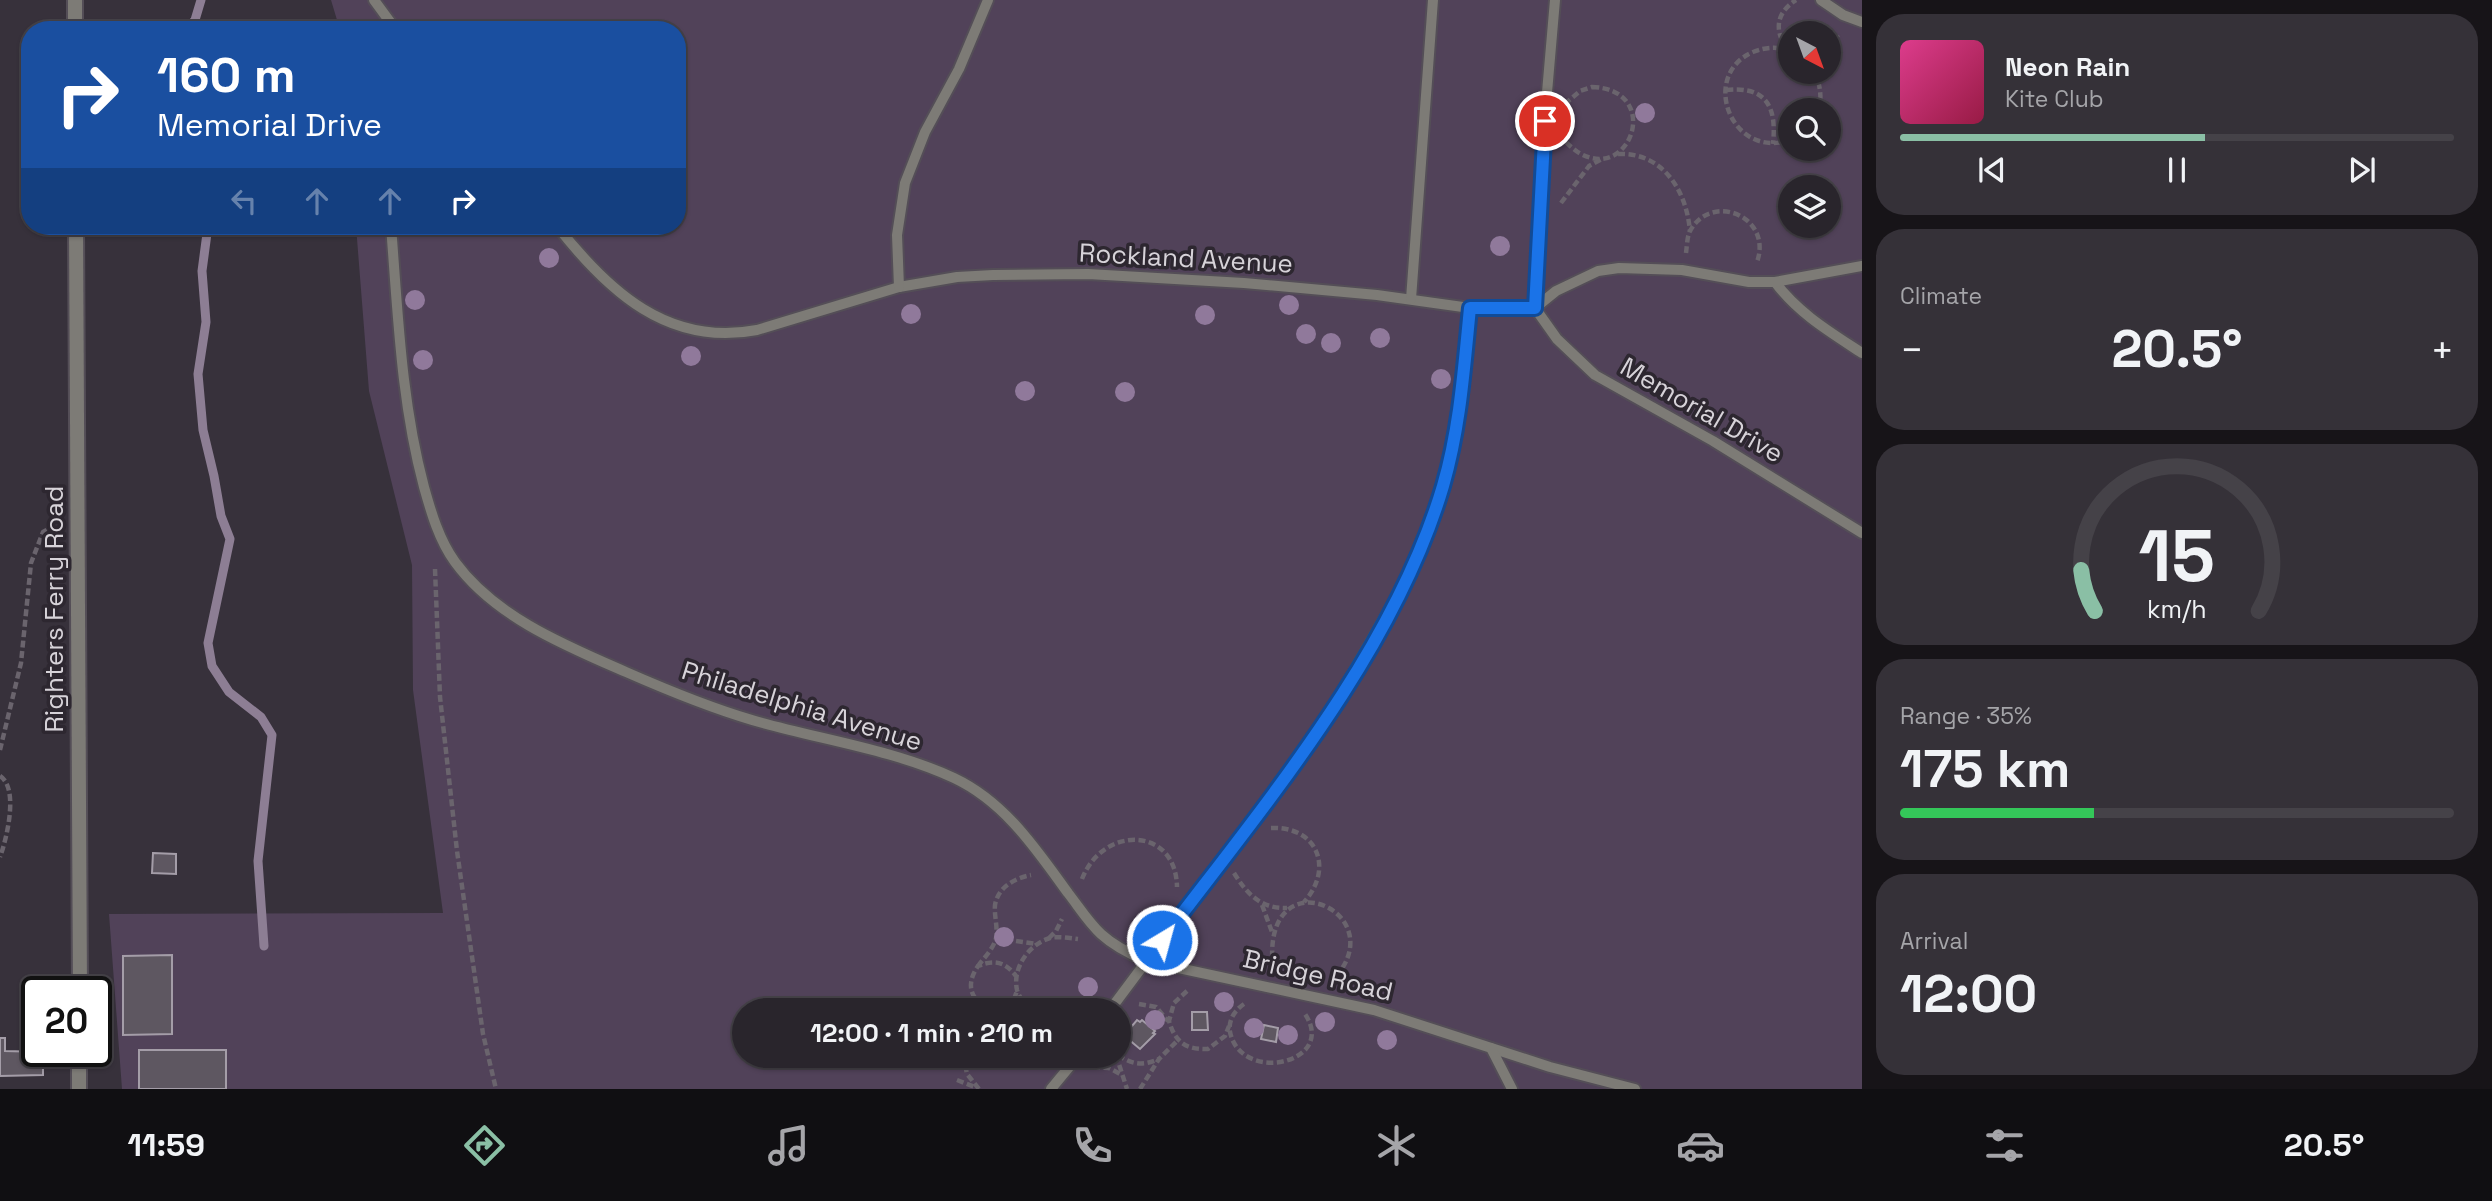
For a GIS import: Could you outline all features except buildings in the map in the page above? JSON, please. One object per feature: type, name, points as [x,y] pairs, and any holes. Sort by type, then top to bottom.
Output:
[{"type":"street","points":[[75,0],[75,21]]},
{"type":"street","name":"Righters Ferry Road","points":[[76,235],[79,976]]},
{"type":"street","points":[[79,1067],[79,1089]]},
{"type":"lane","points":[[374,0],[389,21]]},
{"type":"lane","points":[[899,287],[897,235],[905,183],[925,132],[959,69],[988,0]]},
{"type":"lane","points":[[1411,299],[1433,0]]},
{"type":"lane","points":[[1535,308],[1545,121],[1555,0]]},
{"type":"lane","points":[[1821,0],[1843,15],[1862,22]]},
{"type":"lane","name":"Philadelphia Avenue","points":[[392,235],[402,381],[408,421],[426,491],[444,543],[467,577],[503,608],[553,638],[597,659],[713,707],[897,758],[954,778],[976,790],[1007,816],[1102,935],[1146,961]]},
{"type":"lane","name":"Rockland Avenue","points":[[565,235],[598,275],[621,294],[667,320],[704,332],[734,334],[757,330],[899,287],[957,277],[993,275],[1088,275],[1244,283],[1411,299],[1470,308]]},
{"type":"lane","points":[[1119,998],[1246,830],[1335,705],[1414,564],[1443,486],[1453,444],[1461,400],[1470,308],[1535,308],[1576,279],[1598,271],[1619,268],[1682,270],[1749,282],[1775,282],[1862,265]]},
{"type":"lane","points":[[1775,282],[1788,299],[1808,316],[1862,352]]},
{"type":"lane","name":"Memorial Drive","points":[[1535,308],[1557,339],[1595,375],[1713,441],[1862,533]]},
{"type":"lane","name":"Bridge Road","points":[[1146,961],[1374,1010],[1550,1067],[1635,1089]]},
{"type":"lane","points":[[1491,1048],[1512,1089]]},
{"type":"lane","points":[[1051,1089],[1068,1068]]},
{"type":"path","points":[[1779,21],[1788,5],[1796,0]]},
{"type":"path","points":[[1778,48],[1747,55],[1729,76],[1726,90],[1730,116],[1737,128],[1747,136],[1773,144],[1778,143]]},
{"type":"path","points":[[1602,159],[1579,153],[1545,121],[1580,91],[1592,87],[1605,87],[1615,91],[1625,99],[1633,112],[1632,135],[1617,155]]},
{"type":"path","points":[[1726,90],[1747,89],[1763,98],[1773,112],[1773,144]]},
{"type":"path","points":[[1538,235],[1589,166],[1602,159],[1633,154],[1648,159],[1674,182],[1685,201],[1690,232],[1686,248]]},
{"type":"path","points":[[1690,232],[1709,214],[1732,212],[1743,216],[1753,226],[1760,245],[1759,257],[1749,282]]},
{"type":"path","points":[[0,750],[21,663],[31,563],[43,532],[54,526]]},
{"type":"path","points":[[444,543],[436,558],[435,573],[440,697],[477,995],[496,1089]]},
{"type":"path","points":[[0,776],[9,785],[11,804],[0,857]]},
{"type":"path","points":[[1246,830],[1289,830],[1310,842],[1320,864],[1320,878],[1304,903]]},
{"type":"path","points":[[1077,904],[1087,867],[1097,855],[1120,840],[1134,839],[1156,846],[1174,867],[1178,919]]},
{"type":"path","points":[[1226,857],[1241,884],[1262,905],[1272,933],[1273,970],[1280,989],[1304,1013],[1313,1031],[1312,1040],[1306,1049],[1295,1057],[1280,1063],[1255,1061],[1231,1037],[1229,1026]]},
{"type":"path","points":[[974,998],[971,992],[973,974],[994,944],[998,895],[1018,877],[1030,875],[1060,881],[1064,910],[1061,922],[1049,939]]},
{"type":"path","points":[[1262,905],[1275,909],[1304,903],[1318,904],[1341,916],[1348,927],[1350,940],[1345,965],[1316,996]]},
{"type":"path","points":[[1272,933],[1288,908]]},
{"type":"path","points":[[1016,941],[1036,944],[1049,939],[1074,938],[1117,946]]},
{"type":"path","points":[[1014,998],[1019,966],[1036,944]]},
{"type":"path","points":[[978,966],[998,962],[1005,964],[1017,977]]},
{"type":"path","points":[[1169,1021],[1174,1003],[1211,974]]},
{"type":"path","points":[[1131,1006],[1150,1004],[1161,1010],[1185,1047],[1208,1049],[1225,1036],[1233,1015],[1240,1006],[1280,989]]},
{"type":"path","points":[[1017,990],[1021,998]]},
{"type":"path","points":[[1140,1089],[1159,1059],[1178,1040]]},
{"type":"path","points":[[1131,1062],[1147,1064],[1159,1059]]},
{"type":"path","points":[[966,1068],[977,1088]]},
{"type":"path","points":[[1121,1068],[1127,1089]]},
{"type":"path","points":[[957,1080],[977,1088]]},
{"type":"shaded area","points":[[331,0],[1862,0],[1862,1089],[122,1089],[109,914],[443,913],[413,690],[412,565],[369,391],[357,235],[686,235],[686,21],[337,21]]},
{"type":"waterway","points":[[194,21],[201,0]]},
{"type":"waterway","points":[[207,235],[202,271],[206,322],[198,374],[203,430],[221,516],[230,539],[208,643],[212,666],[229,692],[261,717],[272,735],[258,861],[264,946]]},
{"type":"route","points":[[1162,940],[1246,830],[1335,705],[1414,564],[1443,486],[1453,444],[1461,400],[1470,308],[1535,308],[1545,121]]}]
